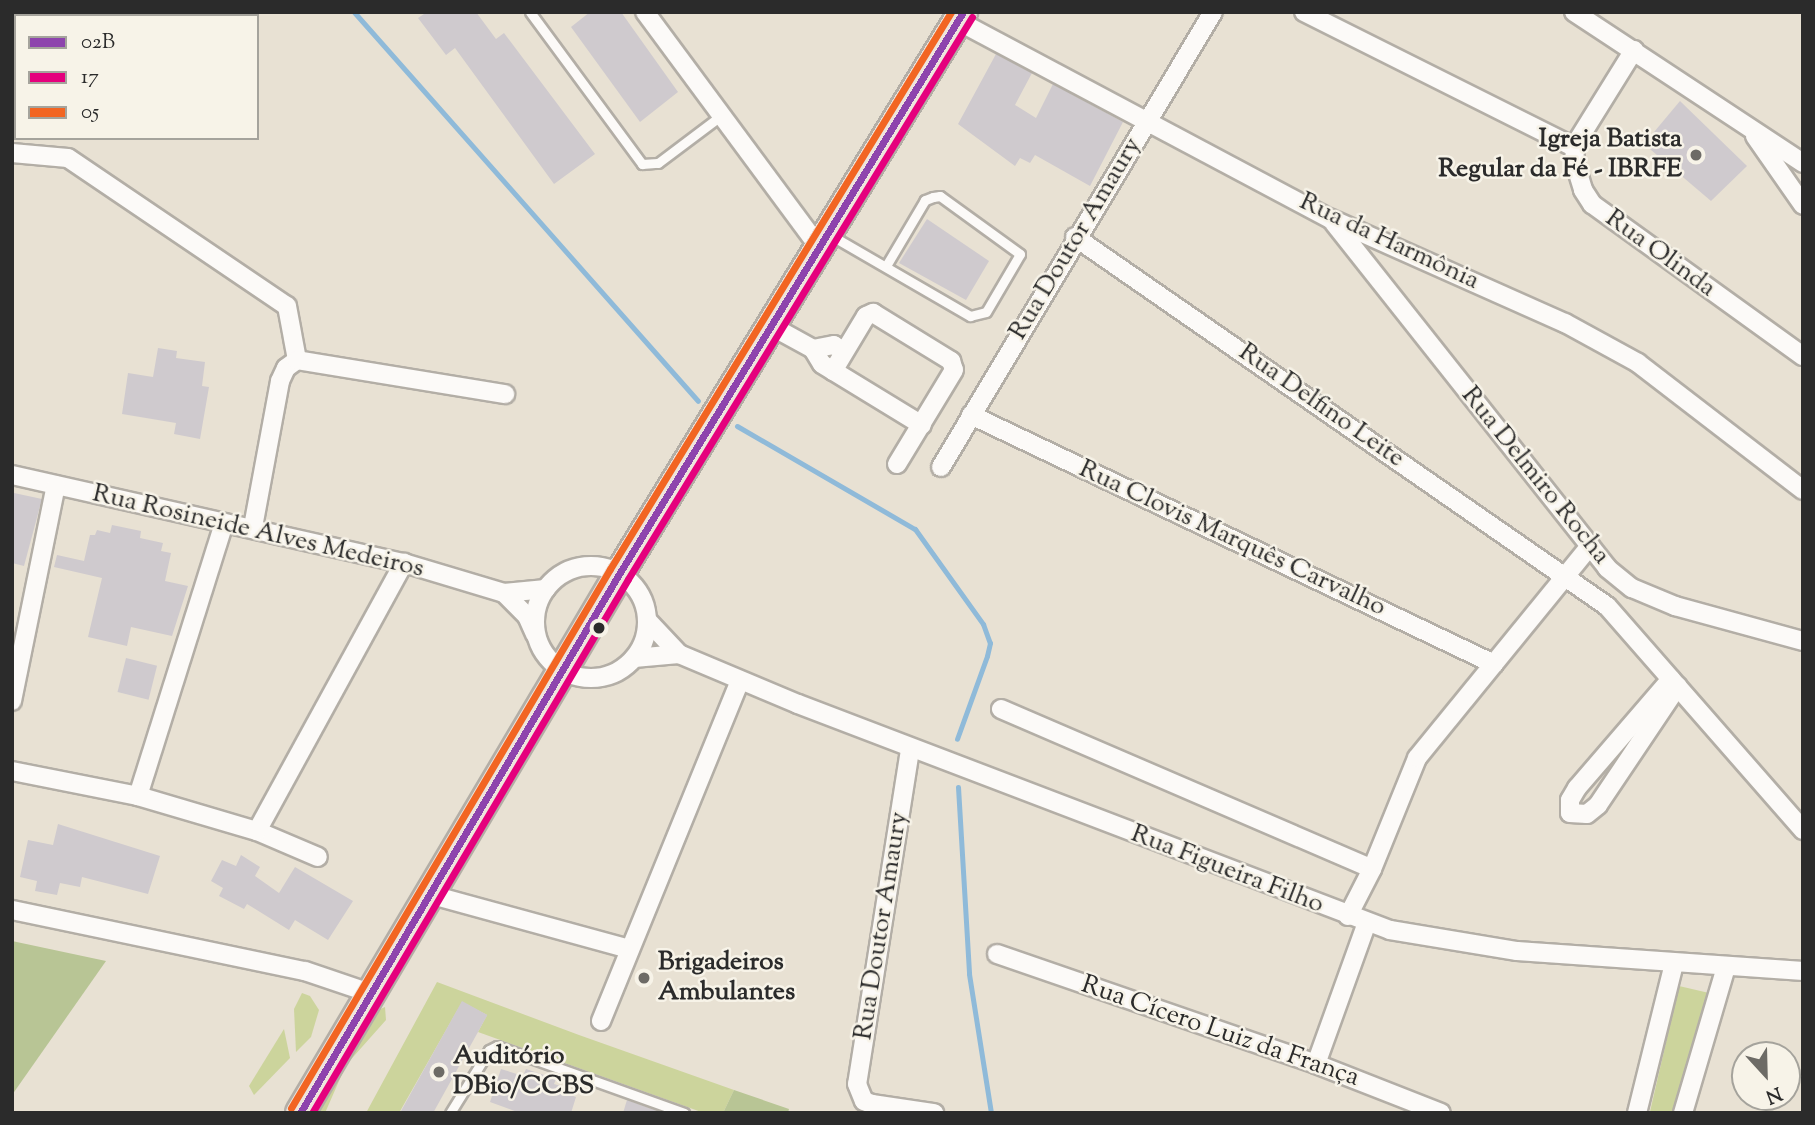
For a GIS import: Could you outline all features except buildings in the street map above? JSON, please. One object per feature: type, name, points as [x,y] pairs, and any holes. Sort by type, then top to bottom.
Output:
[{"type":"main road","points":[[300,1113],[432,895],[619,574],[826,242],[960,16]]},
{"type":"street","points":[[645,12],[722,115],[826,242]]},
{"type":"street","name":"Rua Doutor Amaury","points":[[941,467],[1075,237],[1213,12]]},
{"type":"street","points":[[1304,12],[1575,148],[1634,50]]},
{"type":"street","points":[[1574,12],[1803,163]]},
{"type":"street","name":"Rua da Harmônia","points":[[960,16],[1331,219],[1565,323],[1638,363],[1803,490]]},
{"type":"street","points":[[1751,129],[1803,205]]},
{"type":"street","name":"Rua Olinda","points":[[1575,148],[1578,177],[1592,204],[1803,356]]},
{"type":"street","points":[[12,153],[68,158],[287,306],[297,360]]},
{"type":"street","name":"Rua Delmiro Rocha","points":[[1331,219],[1590,546],[1632,588],[1675,606],[1803,641]]},
{"type":"street","name":"Rua Delfino Leite","points":[[1075,237],[1567,575],[1607,606],[1803,830]]},
{"type":"street","points":[[833,371],[866,316],[873,313],[951,361],[954,370],[897,464]]},
{"type":"street","points":[[773,327],[813,349],[822,364],[922,425]]},
{"type":"street","points":[[813,349],[834,345],[844,352]]},
{"type":"street","points":[[253,527],[280,382],[286,368],[297,360],[505,394]]},
{"type":"street","name":"Rua Clovis Marquês Carvalho","points":[[971,415],[1493,664]]},
{"type":"street","name":"Rua Rosineide Alves Medeiros","points":[[12,475],[404,563],[504,593],[546,589]]},
{"type":"street","points":[[12,701],[55,485]]},
{"type":"street","points":[[138,796],[224,523]]},
{"type":"street","points":[[1348,916],[1372,869],[1417,758],[1590,546]]},
{"type":"street","points":[[257,831],[404,563]]},
{"type":"street","points":[[504,593],[527,617],[550,662],[578,677],[608,676],[634,658],[647,620],[639,593],[619,574],[588,567],[572,570],[546,589],[538,603],[536,634]]},
{"type":"street","name":"Rua Figueira Filho","points":[[647,620],[678,654],[910,750],[1367,922],[1517,951],[1803,971]]},
{"type":"street","name":"Rua Figueira Filho","points":[[634,658],[678,654]]},
{"type":"street","points":[[601,1021],[740,680]]},
{"type":"street","points":[[1675,682],[1598,805],[1587,814],[1570,813],[1570,800],[1577,788],[1675,682]]},
{"type":"street","name":"Rua Figueira Filho","points":[[1001,709],[1372,869]]},
{"type":"street","name":"Rua Doutor Amaury","points":[[910,750],[857,1084],[864,1101],[934,1113]]},
{"type":"street","points":[[12,771],[138,796],[257,831],[318,857]]},
{"type":"street","points":[[432,895],[630,949]]},
{"type":"street","points":[[12,910],[305,971],[373,994]]},
{"type":"street","points":[[1316,1064],[1367,922]]},
{"type":"street","name":"Rua Cícero Luiz da França","points":[[998,954],[1316,1064],[1441,1113]]},
{"type":"street","points":[[1637,1113],[1674,963]]},
{"type":"street","points":[[1683,1113],[1726,967]]},
{"type":"lane","points":[[530,12],[642,164],[657,163],[722,115]]},
{"type":"lane","points":[[826,242],[886,266],[970,316],[979,316],[986,312],[1020,254],[940,196],[925,200],[886,266]]},
{"type":"lane","points":[[450,1113],[489,1050],[497,1046],[684,1113]]},
{"type":"green space","points":[[12,941],[106,961],[12,1095]]},
{"type":"green space","points":[[437,982],[734,1090],[723,1113],[704,1113],[478,1032],[487,1015],[462,1002],[399,1113],[366,1113]]},
{"type":"green space","points":[[1679,986],[1710,993],[1683,1113],[1650,1113]]},
{"type":"green space","points":[[302,993],[310,996],[319,1010],[311,1037],[296,1052],[294,1009]]},
{"type":"green space","points":[[385,1007],[386,1020],[346,1065],[325,1113],[310,1113],[371,1013]]},
{"type":"green space","points":[[284,1029],[290,1058],[254,1095],[249,1086]]},
{"type":"green space","points":[[734,1090],[789,1109],[788,1113],[723,1113]]},
{"type":"waterway","points":[[354,12],[698,401]]},
{"type":"waterway","points":[[737,426],[915,529],[983,624],[990,643],[957,739]]},
{"type":"waterway","points":[[958,787],[969,974],[991,1113]]},
{"type":"transit line","name":"05","points":[[291,1108],[610,569],[951,12]]},
{"type":"transit line","name":"02B","points":[[300,1113],[619,574],[963,12]]},
{"type":"transit line","name":"17","points":[[312,1113],[628,579],[972,17]]},
{"type":"place","name":"Igreja Batista Regular da Fé - IBRFE","points":[[1696,155]]},
{"type":"place","name":"Brigadeiros Ambulantes","points":[[644,978]]},
{"type":"place","name":"Auditório DBio/CCBS","points":[[439,1072]]}]
